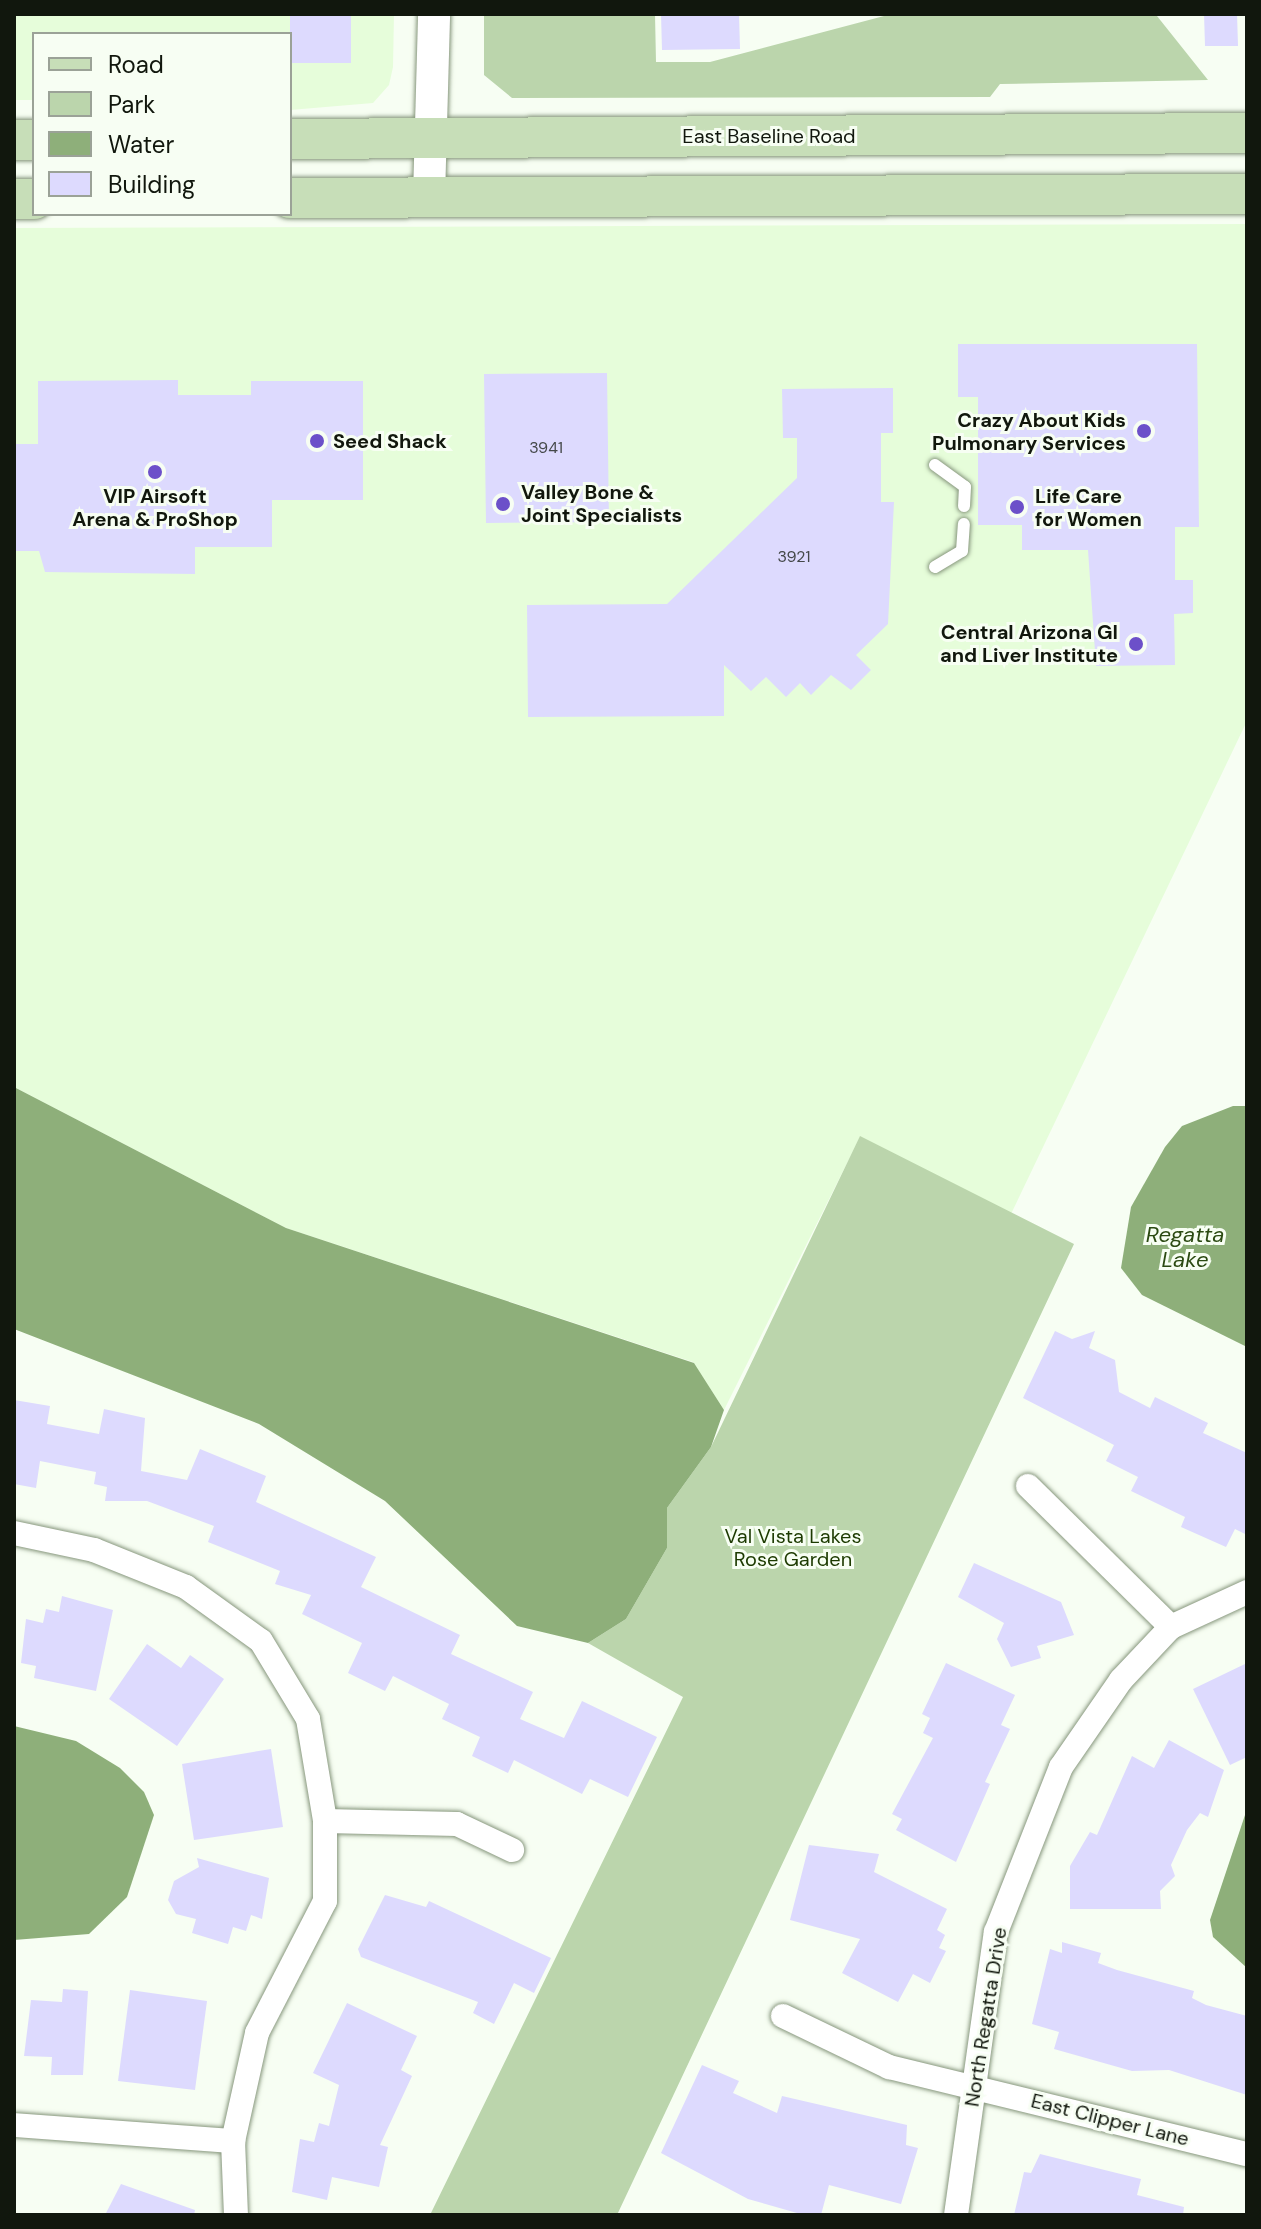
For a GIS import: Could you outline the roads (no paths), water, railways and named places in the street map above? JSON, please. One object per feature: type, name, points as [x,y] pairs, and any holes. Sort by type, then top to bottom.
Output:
[{"type":"main road","name":"East Baseline Road","points":[[292,139],[1247,133]]},
{"type":"main road","points":[[292,198],[1247,194]]},
{"type":"street","points":[[429,197],[434,14]]},
{"type":"street","points":[[1028,1486],[1171,1627],[1247,1592]]},
{"type":"street","points":[[14,1533],[94,1550],[186,1587],[261,1641],[308,1719],[325,1821],[325,1901],[257,2033],[233,2141],[236,2215]]},
{"type":"street","name":"North Regatta Drive","points":[[956,2215],[996,1932],[1025,1845],[1061,1767],[1121,1680],[1171,1627]]},
{"type":"street","points":[[325,1821],[457,1824],[512,1850]]},
{"type":"street","name":"East Clipper Lane","points":[[783,2016],[889,2067],[1247,2154]]},
{"type":"street","points":[[14,2125],[233,2141]]},
{"type":"lane","points":[[935,465],[965,487],[964,506]]},
{"type":"lane","points":[[935,567],[962,551],[964,524]]},
{"type":"water","points":[[14,1087],[286,1228],[694,1363],[724,1410],[711,1447],[667,1508],[667,1548],[626,1619],[588,1643],[517,1626],[385,1501],[259,1424],[14,1329]]},
{"type":"water","name":"Regatta Lake","points":[[1233,1106],[1247,1106],[1247,1347],[1142,1295],[1121,1268],[1131,1207],[1165,1147],[1182,1126]]},
{"type":"water","points":[[14,1726],[76,1741],[120,1768],[144,1792],[154,1815],[127,1897],[89,1934],[14,1940]]},
{"type":"water","points":[[1247,1809],[1247,1968],[1213,1937],[1210,1920]]},
{"type":"place","name":"Crazy About Kids Pulmonary Services","points":[[1144,431]]},
{"type":"place","name":"Seed Shack","points":[[317,441]]},
{"type":"place","name":"VIP Airsoft Arena & ProShop","points":[[155,472]]},
{"type":"place","name":"Valley Bone & Joint Specialists","points":[[503,504]]},
{"type":"place","name":"Life Care for Women","points":[[1017,507]]},
{"type":"place","name":"Central Arizona GI and Liver Institute","points":[[1136,644]]},
{"type":"park label","name":"Val Vista Lakes Rose Garden","points":[[793,1548]]}]
